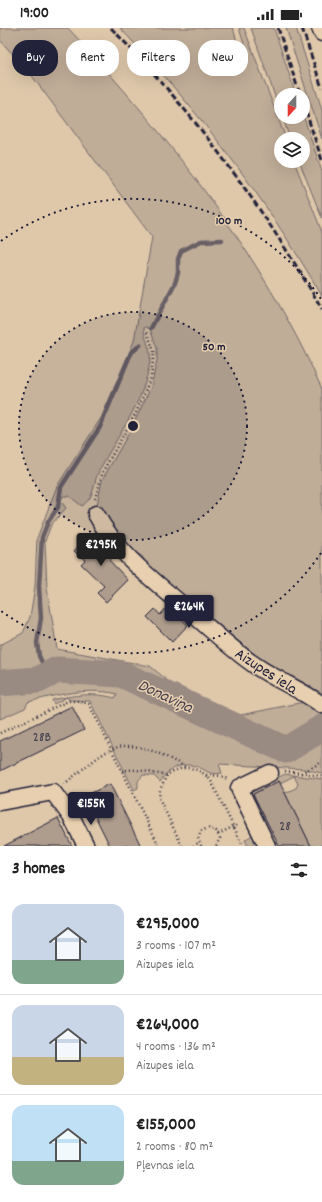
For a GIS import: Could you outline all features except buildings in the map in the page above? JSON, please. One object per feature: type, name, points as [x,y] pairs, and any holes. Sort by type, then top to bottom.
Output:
[{"type":"street","points":[[320,28],[322,33]]},
{"type":"street","name":"Aizupes iela","points":[[96,514],[113,540],[136,564],[228,644],[259,668],[322,705]]},
{"type":"street","points":[[268,846],[239,788],[270,773]]},
{"type":"street","points":[[0,802],[53,792],[72,818],[86,846]]},
{"type":"path","points":[[96,514],[96,492],[102,471],[136,413],[151,377],[154,351],[146,330]]},
{"type":"path","points":[[0,733],[68,701],[78,701],[89,704],[159,846]]},
{"type":"path","points":[[53,792],[111,749],[131,747],[148,750],[186,768],[199,770],[206,775],[234,826],[243,846]]},
{"type":"path","points":[[299,773],[322,762]]},
{"type":"path","points":[[182,846],[159,798],[160,790],[167,775],[174,770],[186,768]]},
{"type":"path","points":[[122,771],[137,769],[153,774],[167,775]]},
{"type":"path","points":[[270,773],[283,771],[322,776]]},
{"type":"path","points":[[206,775],[221,776],[239,788]]},
{"type":"path","points":[[218,834],[253,816]]},
{"type":"path","points":[[202,846],[198,839],[201,831],[208,828],[216,831],[220,838],[216,846]]},
{"type":"path","points":[[193,846],[200,842]]},
{"type":"shaded area","points":[[0,28],[68,28],[79,40],[66,40],[66,76],[111,76],[176,154],[210,198],[242,244],[298,339],[322,389],[322,701],[264,667],[146,566],[142,556],[123,546],[99,512],[97,505],[102,480],[129,433],[151,387],[157,360],[157,348],[150,329],[146,327],[144,328],[144,332],[150,352],[150,361],[147,376],[136,405],[99,471],[90,498],[82,506],[69,496],[63,496],[61,501],[66,508],[51,525],[45,541],[47,588],[57,649],[150,666],[191,700],[231,717],[309,701],[322,709],[322,773],[304,769],[219,764],[222,773],[213,774],[199,767],[184,765],[174,768],[166,774],[160,782],[154,776],[143,775],[138,781],[138,788],[134,790],[90,701],[69,700],[67,697],[99,695],[115,698],[117,694],[95,691],[50,697],[28,702],[25,708],[0,719],[0,645],[23,633],[30,617],[35,586],[37,538],[57,486],[101,418],[134,341],[152,237],[32,76],[58,76],[58,40],[12,40],[12,54],[0,40]]},
{"type":"shaded area","points":[[120,28],[233,28],[236,40],[198,40],[198,76],[248,76],[248,40],[243,40],[239,28],[244,28],[274,107],[274,124],[280,124],[283,132],[274,132],[274,168],[297,168],[322,232],[322,296],[300,259],[254,189],[204,123],[163,76],[190,76],[190,40],[131,40]]},
{"type":"shaded area","points":[[251,28],[274,28],[294,88],[274,88],[274,93]]},
{"type":"shaded area","points":[[286,28],[296,28],[322,110],[322,139],[310,102],[310,88],[305,88]]},
{"type":"shaded area","points":[[285,124],[306,124],[309,132],[287,132]]},
{"type":"shaded area","points":[[310,136],[322,172],[322,218],[302,168],[310,168]]},
{"type":"shaded area","points":[[66,697],[54,704],[52,700]]},
{"type":"shaded area","points":[[285,774],[322,779],[322,846],[311,846],[285,793],[296,788],[298,784],[294,776],[280,783],[279,781],[253,794],[258,805],[254,807],[250,792]]},
{"type":"shaded area","points":[[252,835],[258,846],[248,846],[245,840]]},
{"type":"waterway","points":[[151,328],[175,283],[178,273],[178,259],[181,251],[201,241],[222,240]]},
{"type":"waterway","points":[[48,675],[39,656],[37,643],[41,618],[39,586],[42,537],[48,522],[58,507],[61,487],[100,427],[131,353],[140,345]]},
{"type":"waterway","name":"Donaviņa","points":[[0,683],[38,680],[57,670],[121,674],[286,750],[322,728]]},
{"type":"railway","points":[[111,28],[171,93],[226,162],[276,234],[322,309]]},
{"type":"railway","points":[[278,28],[298,88]]},
{"type":"railway","points":[[302,28],[322,88]]},
{"type":"railway","points":[[310,124],[322,160]]}]
